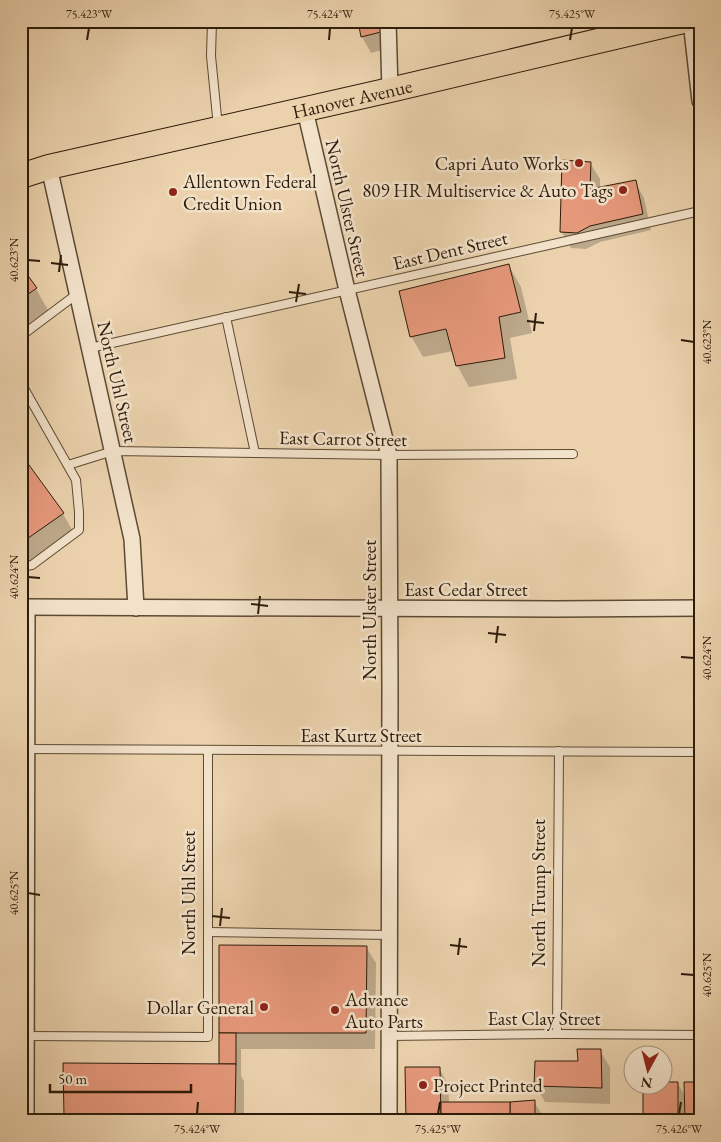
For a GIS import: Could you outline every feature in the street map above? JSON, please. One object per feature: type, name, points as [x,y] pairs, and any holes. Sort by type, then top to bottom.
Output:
[{"type":"main road","name":"Hanover Avenue","points":[[21,176],[49,167],[305,110],[684,21]]},
{"type":"street","points":[[388,21],[390,90]]},
{"type":"street","points":[[692,21],[700,101]]},
{"type":"street","name":"North Ulster Street","points":[[305,110],[347,290],[389,455],[389,1121]]},
{"type":"street","name":"North Uhl Street","points":[[49,167],[132,539],[136,608]]},
{"type":"street","points":[[24,607],[24,1036],[26,1121]]},
{"type":"street","name":"East Cedar Street","points":[[24,607],[700,608]]},
{"type":"lane","points":[[212,21],[211,56],[218,129]]},
{"type":"lane","name":"East Dent Street","points":[[90,348],[700,212]]},
{"type":"lane","points":[[21,336],[78,294]]},
{"type":"lane","points":[[226,317],[255,453]]},
{"type":"lane","points":[[21,383],[76,480],[79,512],[79,530],[32,566],[21,567]]},
{"type":"lane","name":"East Carrot Street","points":[[68,465],[112,451],[389,455],[573,454]]},
{"type":"lane","name":"East Kurtz Street","points":[[24,750],[700,752]]},
{"type":"lane","name":"North Uhl Street","points":[[24,1036],[208,1036],[208,750]]},
{"type":"lane","name":"North Trump Street","points":[[557,1034],[559,752]]},
{"type":"lane","points":[[208,932],[389,935]]},
{"type":"lane","name":"East Clay Street","points":[[389,1036],[700,1035]]},
{"type":"building","points":[[358,21],[379,21],[381,32],[361,37]]},
{"type":"building","points":[[562,160],[591,162],[590,189],[636,180],[643,214],[590,226],[577,233],[560,232]]},
{"type":"building","points":[[509,264],[521,312],[499,317],[505,358],[456,366],[446,329],[410,337],[399,291]]},
{"type":"building","points":[[21,266],[37,288],[21,299]]},
{"type":"building","points":[[21,454],[64,513],[21,543]]},
{"type":"building","points":[[219,945],[367,946],[366,1033],[219,1033]]},
{"type":"building","points":[[219,1033],[236,1033],[236,1064],[219,1064]]},
{"type":"building","points":[[577,1049],[601,1049],[602,1088],[534,1086],[535,1061],[578,1061]]},
{"type":"building","points":[[63,1063],[236,1064],[235,1118],[64,1117]]},
{"type":"building","name":"Project Printed","points":[[405,1067],[440,1067],[441,1121],[406,1121]]},
{"type":"building","points":[[674,1082],[678,1082],[678,1121],[643,1121],[643,1094],[674,1094]]},
{"type":"building","points":[[684,1082],[700,1082],[700,1121],[685,1121]]},
{"type":"building","points":[[535,1100],[535,1121],[510,1121],[510,1102]]},
{"type":"building","points":[[441,1102],[510,1102],[510,1121],[441,1121]]},
{"type":"place","name":"Capri Auto Works","points":[[579,163]]},
{"type":"place","name":"809 HR Multiservice & Auto Tags","points":[[623,190]]},
{"type":"place","name":"Allentown Federal Credit Union","points":[[173,192]]},
{"type":"place","name":"Dollar General","points":[[264,1007]]},
{"type":"place","name":"Advance Auto Parts","points":[[335,1010]]},
{"type":"place","name":"Project Printed","points":[[423,1085]]}]
